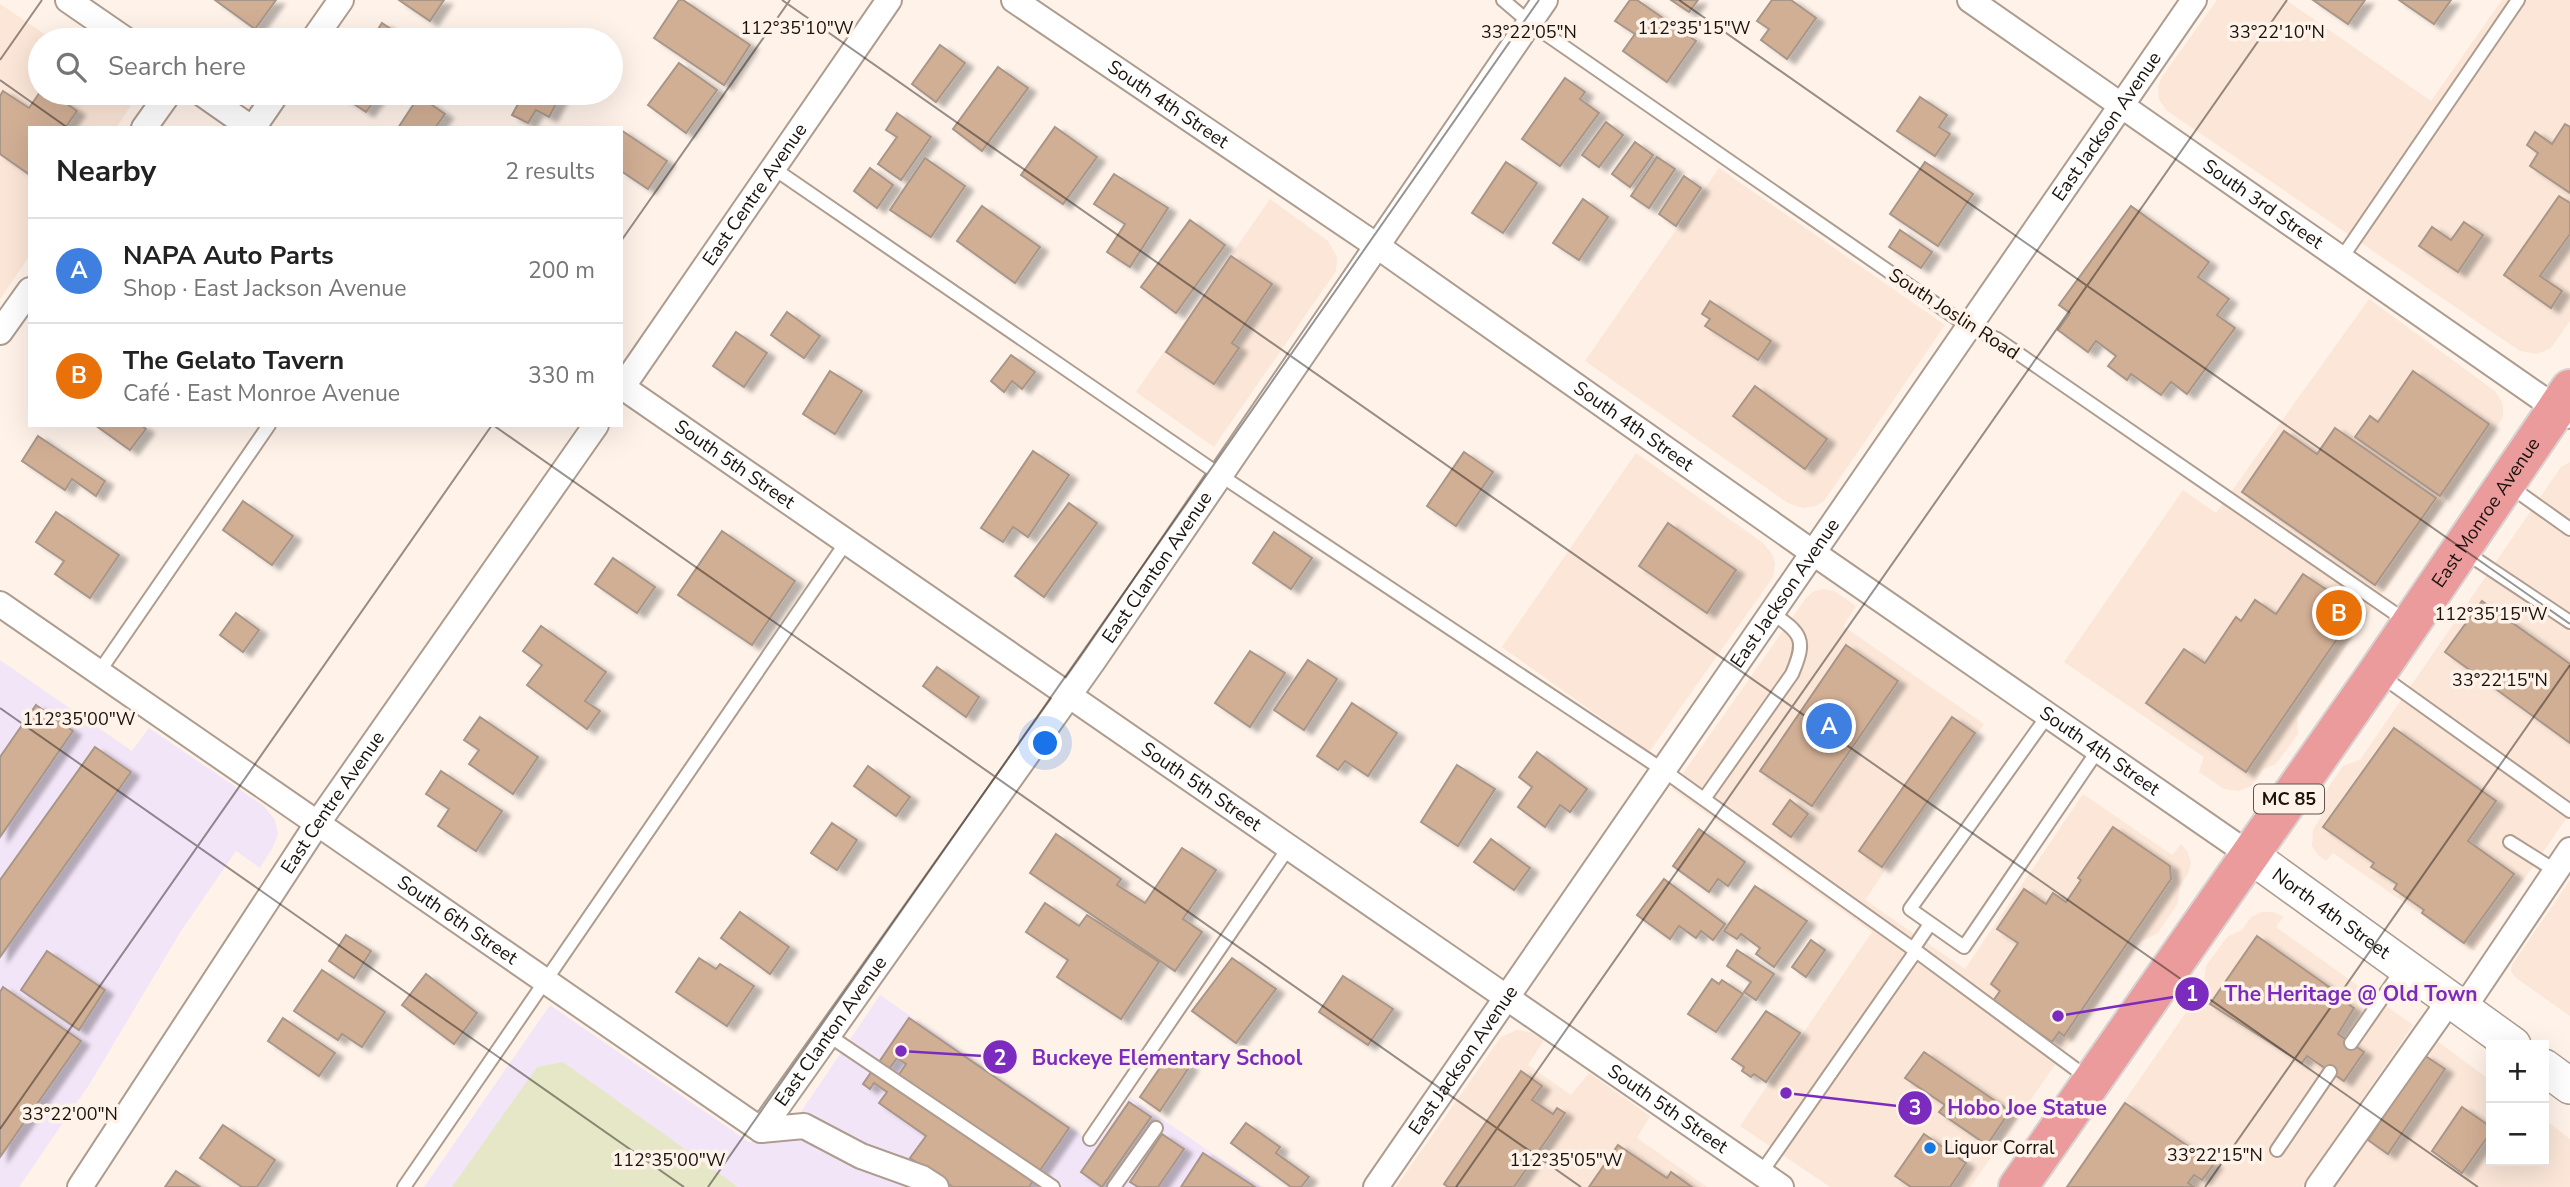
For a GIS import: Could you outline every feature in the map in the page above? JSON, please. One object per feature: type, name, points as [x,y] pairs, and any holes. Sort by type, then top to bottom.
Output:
[{"type":"main road","name":"East Monroe Avenue","points":[[2018,1187],[2377,673],[2459,548],[2565,405]]},
{"type":"street","points":[[68,0],[109,28]]},
{"type":"street","points":[[321,28],[341,0]]},
{"type":"street","name":"East Centre Avenue","points":[[623,386],[889,0]]},
{"type":"street","name":"South 4th Street","points":[[1014,0],[1377,246],[2250,855]]},
{"type":"street","name":"East Clanton Avenue","points":[[761,1130],[1069,695],[1545,0]]},
{"type":"street","name":"South 3rd Street","points":[[1970,0],[2341,259],[2565,405]]},
{"type":"street","name":"East Jackson Avenue","points":[[1376,1187],[2194,0]]},
{"type":"street","points":[[145,126],[160,105]]},
{"type":"street","points":[[218,105],[249,126]]},
{"type":"street","points":[[253,126],[268,105]]},
{"type":"street","points":[[0,332],[28,293]]},
{"type":"street","name":"South 5th Street","points":[[623,388],[1771,1180]]},
{"type":"street","name":"East Centre Avenue","points":[[80,1187],[317,824],[595,427]]},
{"type":"street","name":"South 6th Street","points":[[0,604],[761,1130]]},
{"type":"street","points":[[2318,1187],[2570,850]]},
{"type":"street","name":"North 4th Street","points":[[2250,855],[2506,1040]]},
{"type":"street","points":[[2549,1071],[2570,1086]]},
{"type":"street","points":[[761,1130],[804,1126],[861,1156],[922,1178],[936,1187]]},
{"type":"lane","name":"South Joslin Road","points":[[1503,0],[1530,23],[1969,327],[1997,339],[2409,624]]},
{"type":"lane","points":[[2341,259],[2518,0]]},
{"type":"lane","points":[[773,168],[1220,475],[1663,770],[2092,1081]]},
{"type":"lane","points":[[99,672],[268,427]]},
{"type":"lane","points":[[2505,483],[2570,529]]},
{"type":"lane","points":[[404,1187],[847,541]]},
{"type":"lane","points":[[2459,548],[2570,622]]},
{"type":"lane","points":[[1704,799],[1792,674],[1802,651],[1800,640],[1789,625],[1772,612]]},
{"type":"lane","points":[[2377,673],[2570,811]]},
{"type":"lane","points":[[2048,715],[1910,909],[1930,924],[1964,947],[2098,750]]},
{"type":"lane","points":[[2510,842],[2556,871]]},
{"type":"lane","points":[[1090,1139],[1289,847]]},
{"type":"lane","points":[[1771,1180],[1930,924]]},
{"type":"lane","points":[[2351,1043],[2404,967]]},
{"type":"lane","points":[[828,1035],[1053,1187]]},
{"type":"lane","points":[[2277,1150],[2330,1072]]},
{"type":"lane","points":[[1114,1187],[1156,1128]]},
{"type":"shaded area","points":[[2217,0],[2286,0],[2431,101],[2502,0],[2570,0],[2570,321],[2551,348],[2537,354],[2520,351],[2166,110],[2159,99],[2158,87],[2162,77]]},
{"type":"shaded area","points":[[0,4],[35,28],[28,28],[28,105],[131,105],[117,126],[28,126],[28,258],[0,299]]},
{"type":"shaded area","points":[[1719,168],[1945,325],[1824,501],[1816,506],[1803,508],[1788,503],[1585,361]]},
{"type":"shaded area","points":[[1270,199],[1328,241],[1337,257],[1336,271],[1214,447],[1136,392]]},
{"type":"shaded area","points":[[2369,299],[2495,391],[2503,404],[2503,417],[2297,718],[2298,734],[2276,764],[2264,769],[2251,786],[2238,791],[2224,789],[2199,772],[2204,757],[2064,662],[2183,490],[2216,513]]},
{"type":"shaded area","points":[[1636,453],[1763,543],[1772,554],[1775,564],[1773,577],[1649,752],[1502,647]]},
{"type":"shaded area","points":[[2570,462],[2570,813],[2474,951],[2333,853],[2326,861],[2318,855],[2312,846],[2313,830],[2321,817],[2322,797],[2343,766],[2360,760],[2561,467]]},
{"type":"shaded area","points":[[1814,591],[1834,591],[1856,606],[1843,626],[1984,724],[1865,900],[1965,969],[2083,794],[2172,855],[2181,844],[2191,862],[2188,874],[2180,885],[2178,903],[2157,934],[2141,941],[1970,1187],[1830,1187],[1740,1126],[1872,932],[1672,789],[1806,598]]},
{"type":"shaded area","points":[[0,660],[132,751],[149,728],[264,806],[275,820],[278,834],[260,868],[236,851],[181,931],[89,1085],[19,1187],[0,1187]]},
{"type":"shaded area","points":[[2570,880],[2570,1016],[2515,977],[2511,971],[2512,965]]},
{"type":"shaded area","points":[[2262,912],[2274,912],[2283,917],[2276,927],[2413,1025],[2302,1187],[2065,1187],[2203,988],[2206,966],[2227,937],[2242,930],[2251,917]]},
{"type":"shaded area","points":[[880,995],[1096,1145],[1130,1097],[1261,1187],[424,1187],[550,1005],[749,1142],[784,1137]]},
{"type":"shaded area","points":[[1517,1030],[1530,1032],[1544,1040],[1528,1065],[1571,1095],[1589,1073],[1650,1116],[1637,1138],[1707,1187],[1396,1187],[1501,1037]]},
{"type":"shaded area","points":[[2437,1041],[2486,1077],[2486,1166],[2549,1166],[2549,1123],[2570,1139],[2570,1187],[2333,1187]]},
{"type":"green space","points":[[563,1062],[738,1187],[452,1187],[537,1067]]},
{"type":"building","points":[[215,0],[276,0],[254,28]]},
{"type":"building","points":[[399,0],[444,0],[430,21]]},
{"type":"building","points":[[679,0],[683,0],[750,45],[724,85],[654,38]]},
{"type":"building","points":[[1630,0],[1637,0],[1696,41],[1667,82],[1623,51],[1635,34],[1615,21]]},
{"type":"building","points":[[1671,0],[1698,0],[1689,12]]},
{"type":"building","points":[[1772,0],[1791,0],[1816,18],[1787,59],[1761,40],[1769,29],[1757,21]]},
{"type":"building","points":[[2313,0],[2365,0],[2348,24]]},
{"type":"building","points":[[2399,0],[2451,0],[2434,24]]},
{"type":"building","points":[[940,45],[965,63],[936,102],[912,84]]},
{"type":"building","points":[[679,63],[717,90],[686,133],[648,105]]},
{"type":"building","points":[[998,67],[1028,88],[982,151],[953,129]]},
{"type":"building","points":[[1565,78],[1585,92],[1580,99],[1599,113],[1560,166],[1522,139]]},
{"type":"building","points":[[3,91],[29,108],[31,105],[68,105],[77,111],[66,126],[28,126],[28,174],[0,154],[0,96]]},
{"type":"building","points":[[1920,97],[1947,115],[1939,127],[1950,134],[1935,156],[1897,131]]},
{"type":"building","points":[[355,105],[371,105],[366,112]]},
{"type":"building","points":[[413,105],[432,105],[445,114],[436,126],[399,126]]},
{"type":"building","points":[[517,105],[556,105],[549,117],[536,110],[528,123],[512,115]]},
{"type":"building","points":[[897,113],[931,137],[901,180],[878,164],[897,137],[886,130]]},
{"type":"building","points":[[1606,122],[1623,135],[1599,167],[1582,155]]},
{"type":"building","points":[[2565,124],[2570,127],[2570,193],[2530,166],[2538,153],[2527,145],[2535,132],[2552,144]]},
{"type":"building","points":[[1055,127],[1097,157],[1063,204],[1021,175]]},
{"type":"building","points":[[623,131],[667,161],[648,189],[623,172]]},
{"type":"building","points":[[1635,142],[1653,155],[1630,187],[1612,174]]},
{"type":"building","points":[[1657,157],[1675,169],[1649,208],[1631,196]]},
{"type":"building","points":[[925,158],[965,186],[931,237],[890,210]]},
{"type":"building","points":[[1506,162],[1537,183],[1503,233],[1472,213]]},
{"type":"building","points":[[1925,162],[1973,194],[1938,246],[1890,214]]},
{"type":"building","points":[[870,168],[893,185],[877,208],[854,191]]},
{"type":"building","points":[[1114,174],[1168,208],[1130,267],[1107,252],[1125,224],[1094,204]]},
{"type":"building","points":[[1684,176],[1701,188],[1676,226],[1659,214]]},
{"type":"building","points":[[2559,196],[2570,203],[2570,234],[2540,276],[2562,291],[2551,308],[2504,275]]},
{"type":"building","points":[[1583,199],[1608,217],[1579,260],[1553,243]]},
{"type":"building","points":[[982,206],[1040,247],[1015,283],[957,241]]},
{"type":"building","points":[[2131,206],[2209,262],[2198,277],[2229,299],[2217,315],[2235,328],[2187,394],[2171,382],[2161,395],[2131,374],[2127,380],[2108,366],[2116,356],[2096,341],[2088,352],[2058,330],[2070,313],[2059,305]]},
{"type":"building","points":[[1190,220],[1225,245],[1176,313],[1141,287]]},
{"type":"building","points":[[2464,222],[2483,235],[2458,272],[2419,246],[2432,227],[2451,240]]},
{"type":"building","points":[[1900,230],[1932,252],[1921,268],[1889,247]]},
{"type":"building","points":[[1231,256],[1272,284],[1232,343],[1239,348],[1214,384],[1166,352]]},
{"type":"building","points":[[1710,301],[1771,341],[1758,360],[1705,326],[1710,319],[1702,314]]},
{"type":"building","points":[[787,312],[820,336],[804,358],[771,335]]},
{"type":"building","points":[[736,332],[767,353],[744,387],[713,366]]},
{"type":"building","points":[[1011,355],[1035,372],[1022,389],[1012,381],[1004,392],[991,381]]},
{"type":"building","points":[[830,371],[862,391],[835,434],[803,414]]},
{"type":"building","points":[[2413,371],[2489,424],[2440,496],[2355,437],[2370,416],[2378,422]]},
{"type":"building","points":[[1755,386],[1827,439],[1805,469],[1733,416]]},
{"type":"building","points":[[98,427],[144,427],[146,429],[130,450]]},
{"type":"building","points":[[2335,428],[2436,498],[2375,585],[2242,492],[2284,431],[2317,454]]},
{"type":"building","points":[[38,436],[105,481],[96,496],[72,479],[65,490],[22,461]]},
{"type":"building","points":[[1033,451],[1069,475],[1028,537],[1013,527],[1003,542],[981,528]]},
{"type":"building","points":[[1464,452],[1493,472],[1456,526],[1427,506]]},
{"type":"building","points":[[243,501],[293,536],[272,565],[223,530]]},
{"type":"building","points":[[1069,503],[1097,523],[1044,597],[1015,576]]},
{"type":"building","points":[[56,512],[119,555],[90,598],[55,574],[64,561],[36,542]]},
{"type":"building","points":[[1668,523],[1736,570],[1707,613],[1639,566]]},
{"type":"building","points":[[722,531],[795,581],[752,645],[678,595]]},
{"type":"building","points":[[1274,532],[1312,558],[1291,589],[1253,563]]},
{"type":"building","points":[[613,558],[655,587],[637,613],[595,584]]},
{"type":"building","points":[[2303,574],[2357,610],[2246,772],[2146,703],[2184,649],[2205,663],[2236,617],[2241,621],[2255,600],[2276,614]]},
{"type":"building","points":[[2482,601],[2570,664],[2570,743],[2445,652]]},
{"type":"building","points":[[236,613],[259,630],[243,652],[220,635]]},
{"type":"building","points":[[541,626],[606,672],[585,701],[600,711],[587,729],[527,685],[542,665],[523,651]]},
{"type":"building","points":[[1846,645],[1898,681],[1812,806],[1760,771]]},
{"type":"building","points":[[1250,651],[1285,673],[1250,727],[1215,703]]},
{"type":"building","points":[[1308,660],[1337,679],[1304,730],[1274,710]]},
{"type":"building","points":[[937,667],[979,697],[966,717],[923,686]]},
{"type":"building","points":[[1352,703],[1397,733],[1368,776],[1345,761],[1338,770],[1317,756]]},
{"type":"building","points":[[36,705],[73,731],[0,837],[0,757]]},
{"type":"building","points":[[480,717],[538,757],[513,794],[469,764],[479,750],[464,740]]},
{"type":"building","points":[[1952,717],[1975,733],[1882,867],[1859,851]]},
{"type":"building","points":[[2394,728],[2496,801],[2468,841],[2514,874],[2464,943],[2394,889],[2397,884],[2371,867],[2374,863],[2323,827]]},
{"type":"building","points":[[95,747],[131,772],[0,957],[0,880]]},
{"type":"building","points":[[1537,752],[1587,789],[1570,812],[1560,805],[1545,827],[1518,807],[1532,787],[1519,777]]},
{"type":"building","points":[[1457,765],[1495,789],[1458,846],[1421,822]]},
{"type":"building","points":[[868,766],[910,797],[896,816],[854,786]]},
{"type":"building","points":[[441,771],[502,811],[476,851],[438,826],[449,809],[426,794]]},
{"type":"building","points":[[1790,800],[1808,814],[1791,837],[1773,824]]},
{"type":"building","points":[[832,823],[857,840],[837,870],[811,853]]},
{"type":"building","points":[[2113,827],[2170,866],[2171,879],[2064,1036],[2059,1032],[2052,1042],[1993,1001],[2000,991],[1991,984],[2018,943],[1997,929],[2024,889],[2046,904],[2053,893],[2066,902],[2081,880],[2078,878]]},
{"type":"building","points":[[1699,829],[1745,862],[1728,886],[1718,879],[1709,892],[1673,866]]},
{"type":"building","points":[[1056,834],[1121,879],[1117,885],[1145,903],[1182,848],[1216,870],[1183,919],[1202,932],[1175,971],[1030,873]]},
{"type":"building","points":[[1491,839],[1530,868],[1514,890],[1474,862]]},
{"type":"building","points":[[1664,879],[1725,924],[1713,940],[1701,931],[1696,938],[1679,926],[1670,939],[1637,915]]},
{"type":"building","points":[[1755,886],[1807,921],[1774,967],[1756,954],[1760,948],[1741,934],[1737,939],[1724,931]]},
{"type":"building","points":[[1045,903],[1079,926],[1087,915],[1159,962],[1121,1019],[1057,977],[1068,960],[1026,932]]},
{"type":"building","points":[[740,912],[789,947],[770,974],[721,938]]},
{"type":"building","points":[[346,935],[371,951],[354,978],[329,961]]},
{"type":"building","points":[[2257,936],[2332,989],[2330,992],[2354,1008],[2338,1034],[2364,1052],[2344,1081],[2307,1056],[2302,1063],[2210,1004]]},
{"type":"building","points":[[1811,940],[1825,950],[1806,977],[1792,967]]},
{"type":"building","points":[[1737,950],[1774,974],[1756,1000],[1744,992],[1751,982],[1727,966]]},
{"type":"building","points":[[47,951],[105,990],[79,1030],[21,990]]},
{"type":"building","points":[[699,958],[716,969],[720,964],[754,986],[727,1026],[676,992]]},
{"type":"building","points":[[1232,958],[1276,989],[1236,1043],[1192,1011]]},
{"type":"building","points":[[322,970],[385,1012],[362,1047],[342,1034],[338,1040],[294,1011]]},
{"type":"building","points":[[426,974],[477,1013],[454,1044],[402,1005]]},
{"type":"building","points":[[1343,976],[1393,1009],[1368,1045],[1319,1012]]},
{"type":"building","points":[[1712,979],[1719,984],[1722,980],[1743,994],[1716,1032],[1688,1014]]},
{"type":"building","points":[[3,987],[81,1041],[0,1157],[0,992]]},
{"type":"building","points":[[1766,1011],[1800,1033],[1766,1082],[1754,1074],[1751,1077],[1742,1071],[1744,1067],[1732,1059]]},
{"type":"building","points":[[283,1018],[335,1053],[319,1076],[268,1041]]},
{"type":"building","points":[[909,1018],[1069,1128],[1039,1172],[898,1076],[906,1064],[897,1058],[889,1069],[879,1062]]},
{"type":"building","points":[[1924,1052],[2010,1111],[1987,1145],[1939,1112],[1945,1105],[1905,1078]]},
{"type":"building","points":[[1170,1053],[1190,1066],[1160,1111],[1140,1097]]},
{"type":"building","points":[[2424,1055],[2445,1069],[2388,1154],[2368,1140]]},
{"type":"building","points":[[874,1068],[1035,1178],[1029,1187],[953,1187],[910,1158],[926,1136],[879,1103],[887,1092],[874,1083],[870,1089],[863,1084]]},
{"type":"building","points":[[1521,1071],[1542,1086],[1532,1100],[1553,1114],[1557,1108],[1565,1113],[1514,1187],[1448,1187],[1444,1184]]},
{"type":"building","points":[[1129,1102],[1151,1117],[1102,1187],[1081,1172]]},
{"type":"building","points":[[2125,1103],[2214,1164],[2202,1180],[2194,1175],[2188,1183],[2194,1187],[2067,1187]]},
{"type":"building","points":[[2462,1107],[2486,1124],[2486,1139],[2462,1173],[2432,1151]]},
{"type":"building","points":[[1246,1123],[1280,1147],[1276,1153],[1309,1177],[1301,1187],[1291,1187],[1231,1143]]},
{"type":"building","points":[[223,1125],[275,1160],[257,1187],[242,1187],[200,1158]]},
{"type":"building","points":[[1162,1134],[1184,1149],[1158,1187],[1138,1187],[1130,1182]]},
{"type":"building","name":"Liquor Corral","points":[[1924,1134],[1966,1163],[1950,1187],[1911,1187],[1895,1176]]},
{"type":"building","points":[[1618,1145],[1667,1178],[1671,1172],[1692,1187],[1589,1187]]},
{"type":"building","points":[[1203,1153],[1255,1187],[1181,1187]]},
{"type":"building","points":[[176,1171],[200,1187],[165,1187]]},
{"type":"place","name":"The Gelato Tavern","points":[[2339,613]]},
{"type":"place","name":"NAPA Auto Parts","points":[[1829,726]]},
{"type":"place","name":"The Heritage @ Old Town","points":[[2058,1016]]},
{"type":"place","name":"Buckeye Elementary School","points":[[901,1051]]},
{"type":"place","name":"Hobo Joe Statue","points":[[1786,1093]]},
{"type":"place","name":"Liquor Corral","points":[[1930,1148]]}]
